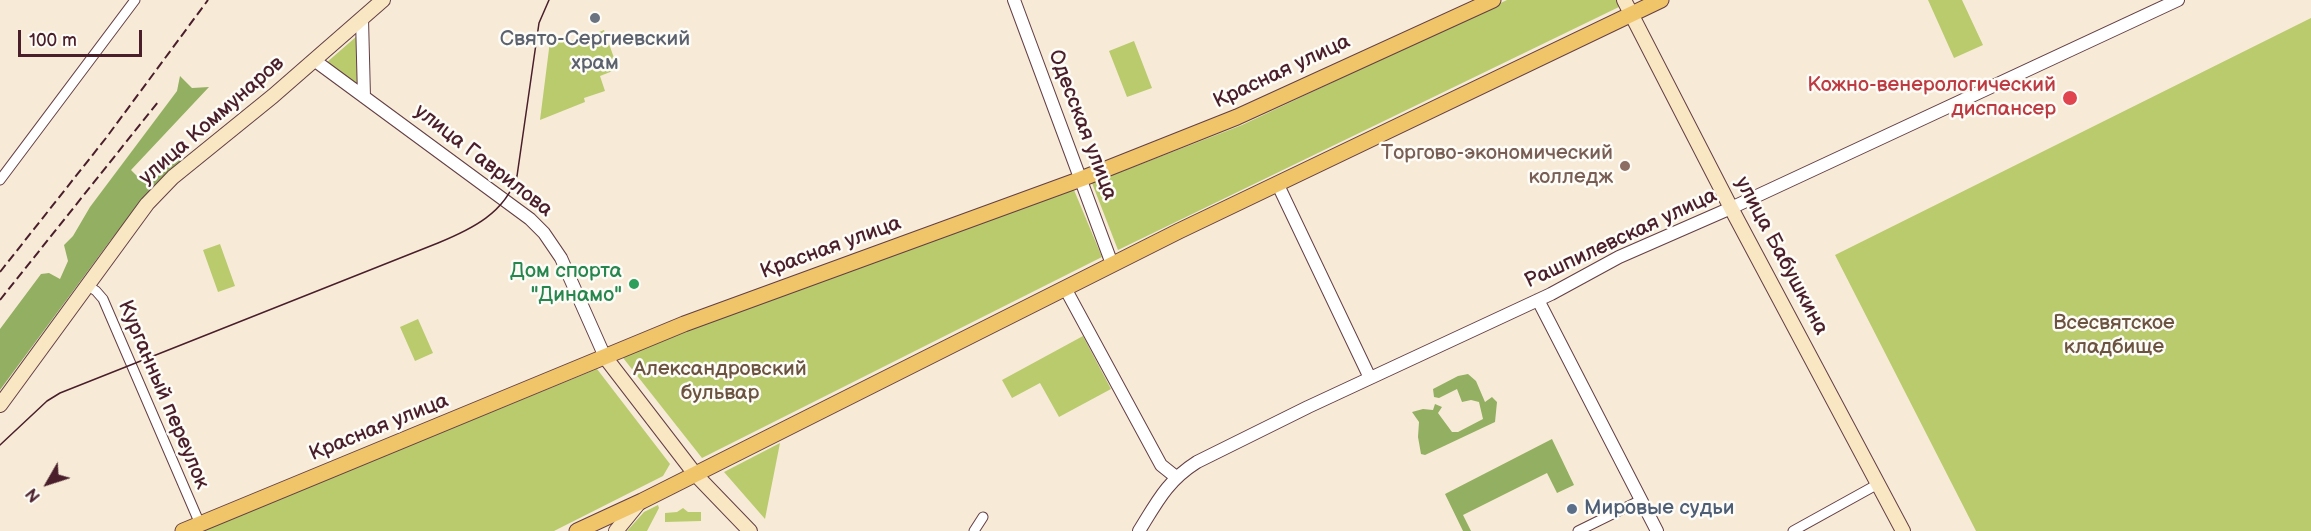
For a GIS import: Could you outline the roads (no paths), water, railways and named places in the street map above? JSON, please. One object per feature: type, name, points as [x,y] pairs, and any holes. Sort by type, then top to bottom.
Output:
[{"type":"main road","name":"улица Коммунаров","points":[[0,405],[147,204],[173,177],[383,0]]},
{"type":"main road","name":"Красная улица","points":[[183,531],[684,324],[1081,179],[1237,117],[1493,0]]},
{"type":"main road","name":"улица Бабушкина","points":[[1624,0],[1731,208],[1903,531]]},
{"type":"main road","points":[[584,528],[1112,264],[1661,0]]},
{"type":"main road","name":"улица Гаврилова","points":[[605,357],[678,454],[750,531]]},
{"type":"main road","points":[[677,483],[681,475],[678,454]]},
{"type":"main road","points":[[616,531],[642,501]]},
{"type":"street","points":[[0,180],[135,0]]},
{"type":"street","name":"Одесская улица","points":[[1014,0],[1112,264]]},
{"type":"street","name":"Рашпилевская улица","points":[[1139,531],[1167,486],[1197,462],[1596,272],[1619,257],[1731,208],[2178,0]]},
{"type":"street","points":[[363,19],[364,98]]},
{"type":"street","name":"улица Гаврилова","points":[[314,60],[524,214],[544,233],[561,258],[605,357]]},
{"type":"street","points":[[1278,185],[1370,378]]},
{"type":"street","name":"Курганный переулок","points":[[87,285],[103,299],[200,524]]},
{"type":"street","points":[[1065,288],[1161,465],[1176,477]]},
{"type":"street","points":[[1538,300],[1657,531]]},
{"type":"street","points":[[1793,531],[1878,484]]},
{"type":"street","points":[[1578,531],[1641,500]]},
{"type":"street","points":[[975,531],[983,517]]},
{"type":"tram line","points":[[0,445],[47,401],[60,393],[438,243],[463,232],[496,210],[512,189],[517,176],[539,23],[549,0]]},
{"type":"railway","points":[[0,272],[106,138],[208,0]]},
{"type":"railway","points":[[0,300],[158,102]]},
{"type":"place","name":"Свято-Сергиевский храм","points":[[595,18]]},
{"type":"place","name":"Кожно-венерологический диспансер","points":[[2070,98]]},
{"type":"place","name":"Торгово-экономический колледж","points":[[1625,166]]},
{"type":"place","name":"Дом спорта \"Динамо\"","points":[[634,284]]},
{"type":"place","name":"Мировые судьи","points":[[1572,509]]},
{"type":"park label","name":"Всесвятское кладбище","points":[[2114,336]]},
{"type":"park label","name":"Александровский бульвар","points":[[720,382]]}]
